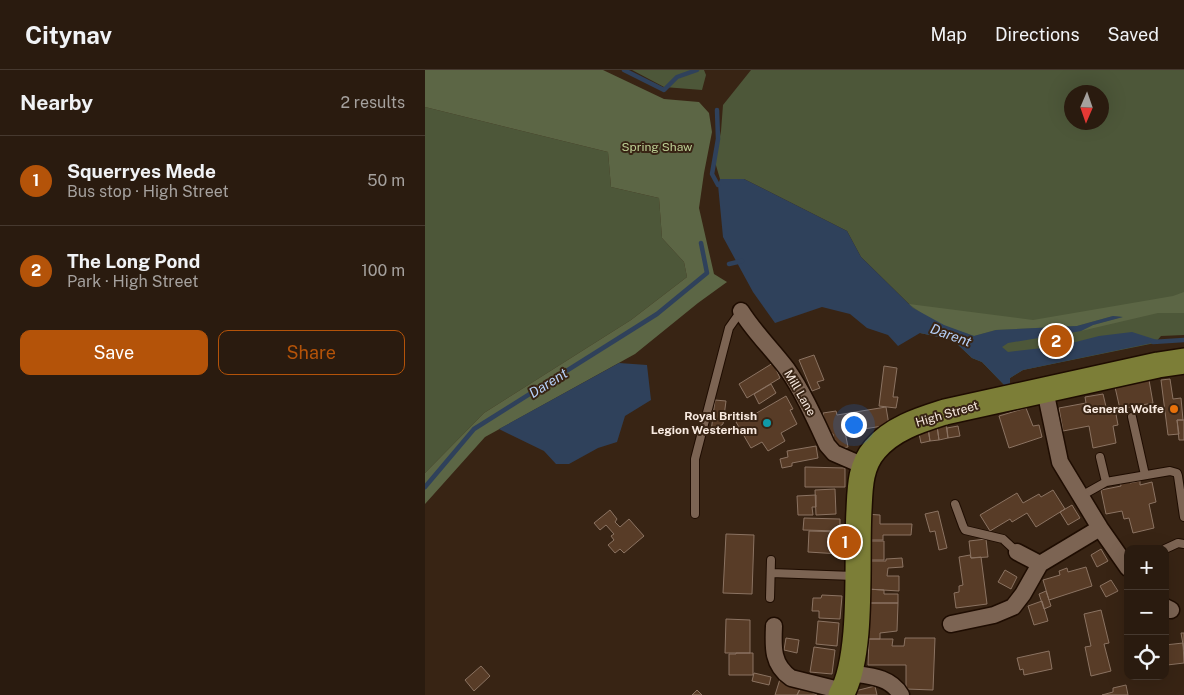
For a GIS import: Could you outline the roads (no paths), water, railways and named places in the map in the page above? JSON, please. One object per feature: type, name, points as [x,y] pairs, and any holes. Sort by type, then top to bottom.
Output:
[{"type":"main road","name":"High Street","points":[[845,686],[855,634],[860,484],[864,466],[874,450],[883,441],[896,431],[917,421],[945,412],[1158,365],[1184,361]]},
{"type":"street","name":"Mill Lane","points":[[741,311],[796,383],[827,445],[835,454],[864,466]]},
{"type":"street","points":[[1045,390],[1060,462],[1100,528],[1124,562]]},
{"type":"street","points":[[951,624],[994,615],[1013,607],[1023,594],[1040,564],[1100,528]]},
{"type":"street","points":[[1017,552],[1040,564]]},
{"type":"street","points":[[773,626],[773,653],[778,665],[791,678],[845,686],[882,679],[892,684],[901,695]]},
{"type":"lane","points":[[695,514],[695,459],[729,328],[741,311]]},
{"type":"lane","points":[[1132,417],[1145,475]]},
{"type":"lane","points":[[1100,457],[1106,482]]},
{"type":"lane","points":[[1081,496],[1106,482],[1170,471],[1177,473],[1184,516]]},
{"type":"lane","points":[[955,504],[965,530],[1003,539],[1017,552]]},
{"type":"lane","points":[[1169,547],[1178,543],[1184,544]]},
{"type":"lane","points":[[770,598],[771,560]]},
{"type":"lane","points":[[771,573],[857,576]]},
{"type":"water","points":[[720,179],[744,179],[847,231],[861,257],[913,308],[944,325],[974,336],[996,330],[1077,326],[1113,316],[1123,317],[1093,325],[1081,331],[1008,343],[1002,347],[1008,352],[1060,346],[1099,336],[1132,332],[1157,340],[1157,342],[1023,370],[1010,378],[1010,391],[982,362],[972,358],[953,340],[920,333],[898,346],[888,335],[867,328],[850,314],[822,307],[775,323],[753,292],[723,237],[718,185]]},
{"type":"water","points":[[619,363],[647,365],[651,400],[625,416],[617,442],[598,448],[569,464],[556,464],[544,451],[499,429]]},
{"type":"waterway","points":[[624,70],[664,90],[677,77],[697,70]]},
{"type":"waterway","points":[[717,110],[718,139],[712,174],[718,185]]},
{"type":"waterway","name":"Darent","points":[[425,487],[474,429],[657,314],[707,273],[701,243]]},
{"type":"waterway","name":"Darent","points":[[729,264],[742,261]]},
{"type":"waterway","name":"Darent","points":[[1153,342],[1184,340]]},
{"type":"place","name":"The Long Pond","points":[[1056,341]]},
{"type":"place","name":"General Wolfe","points":[[1174,409]]},
{"type":"place","name":"Royal British Legion Westerham","points":[[767,423]]},
{"type":"place","name":"Squerryes Mede","points":[[845,542]]},
{"type":"park label","name":"Spring Shaw","points":[[657,147]]}]
